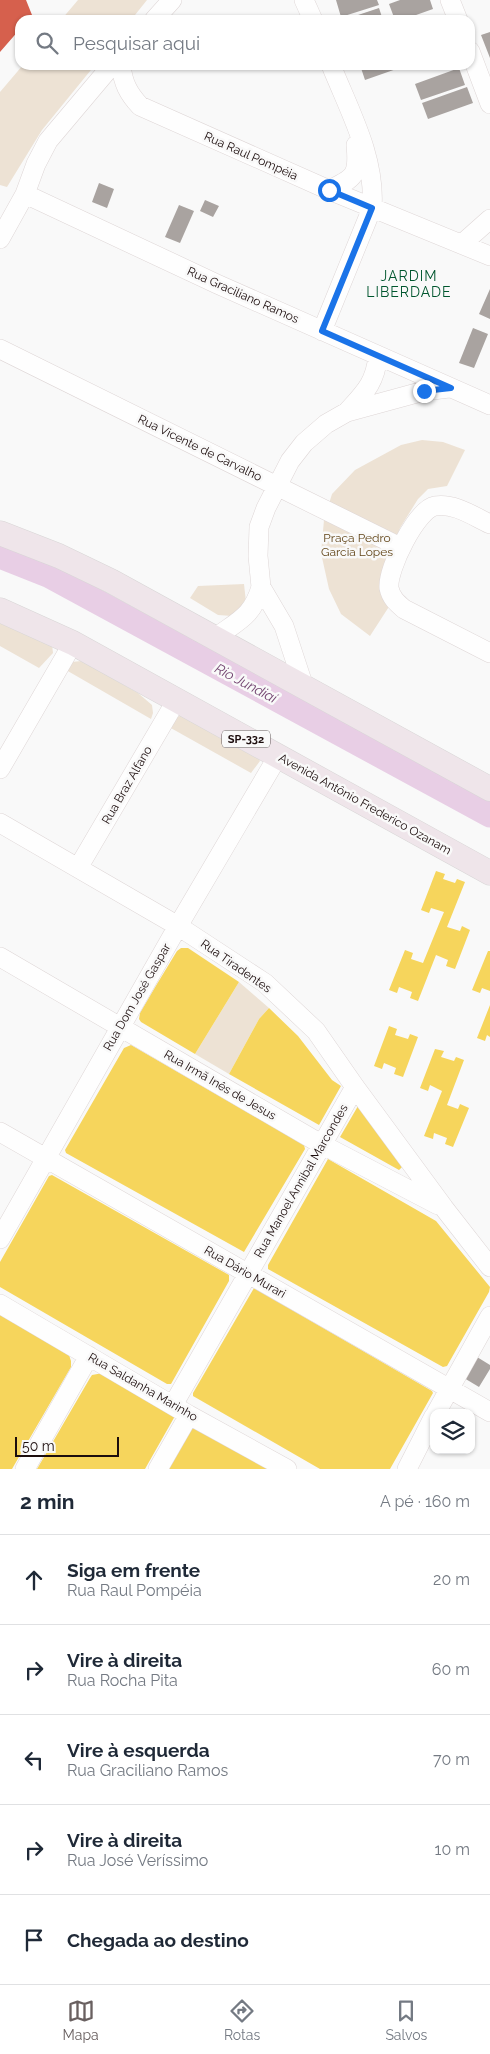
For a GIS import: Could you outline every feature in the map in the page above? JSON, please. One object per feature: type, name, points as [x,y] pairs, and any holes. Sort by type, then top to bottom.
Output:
[{"type":"main road","points":[[0,533],[60,556],[111,581],[490,789]]},
{"type":"main road","name":"Avenida Antônio Frederico Ozanam","points":[[0,610],[73,643],[490,873]]},
{"type":"street","points":[[158,15],[172,0]]},
{"type":"street","points":[[304,0],[311,15]]},
{"type":"street","points":[[450,0],[456,15]]},
{"type":"street","points":[[475,64],[490,104]]},
{"type":"street","points":[[0,239],[25,194],[36,164],[48,141],[108,70]]},
{"type":"street","name":"Rua Raul Pompéia","points":[[122,70],[128,93],[140,106],[329,190],[463,243],[490,256]]},
{"type":"street","points":[[322,331],[372,208],[374,190],[372,176],[333,70]]},
{"type":"street","points":[[329,190],[348,181],[358,168],[354,124]]},
{"type":"street","name":"Rua Graciliano Ramos","points":[[25,194],[217,284],[490,405]]},
{"type":"street","points":[[463,243],[490,219]]},
{"type":"street","name":"Rua Vicente de Carvalho","points":[[0,349],[400,547]]},
{"type":"street","points":[[347,412],[368,389],[374,379],[378,356]]},
{"type":"street","points":[[215,638],[249,613],[256,603],[261,587],[258,556],[259,527],[290,461],[304,443],[326,424],[347,412],[424,391],[451,388]]},
{"type":"street","points":[[490,524],[457,508],[433,506],[425,512],[400,547],[390,574],[389,587],[393,599],[404,609],[490,653]]},
{"type":"street","points":[[261,587],[284,626],[304,687]]},
{"type":"street","points":[[0,769],[73,643]]},
{"type":"street","name":"Rua Braz Alfano","points":[[78,868],[176,701]]},
{"type":"street","name":"Rua Dom José Gaspar","points":[[0,1239],[178,926],[278,756]]},
{"type":"street","name":"Rua Tiradentes","points":[[0,823],[178,926],[265,984],[278,995],[316,1031],[444,1208],[490,1267]]},
{"type":"street","name":"Rua Irmã Inês de Jesus","points":[[0,957],[321,1144],[444,1208]]},
{"type":"street","name":"Rua Manoel Annibal Marcondes","points":[[173,1405],[355,1087]]},
{"type":"street","name":"Rua Dário Murari","points":[[0,1132],[490,1412]]},
{"type":"street","name":"Rua Saldanha Marinho","points":[[0,1304],[189,1415],[286,1469]]},
{"type":"street","points":[[438,1409],[490,1316]]},
{"type":"street","points":[[25,1469],[89,1356]]},
{"type":"street","points":[[158,1469],[189,1415]]},
{"type":"street","points":[[407,1469],[430,1424]]},
{"type":"green space","points":[[78,0],[147,0],[135,15],[65,15]]},
{"type":"green space","points":[[19,70],[91,70],[42,130],[7,187],[0,185],[0,92]]},
{"type":"green space","name":"Praça Pedro Garcia Lopes","points":[[422,440],[443,442],[465,450],[447,486],[428,489],[418,499],[400,528],[387,565],[392,602],[370,636],[341,614],[329,589],[321,553],[324,520],[332,494],[355,470],[401,445]]},
{"type":"green space","points":[[244,584],[246,602],[232,616],[218,615],[190,598],[198,586]]},
{"type":"green space","points":[[0,618],[52,644],[53,653],[39,668],[0,646]]},
{"type":"green space","points":[[82,661],[138,693],[152,705],[153,713],[151,719],[66,670],[71,662]]},
{"type":"green space","points":[[182,715],[256,754],[260,761],[251,773],[169,727],[175,718]]},
{"type":"green space","points":[[239,982],[269,1008],[259,1019],[229,1074],[195,1054]]},
{"type":"building: Moradias","points":[[436,871],[445,874],[443,879],[455,883],[457,879],[465,882],[447,927],[460,931],[462,926],[470,930],[455,969],[446,966],[448,960],[436,955],[418,1001],[410,998],[412,992],[399,987],[397,993],[389,990],[405,950],[413,953],[411,959],[423,963],[444,912],[431,908],[429,913],[421,910]]},
{"type":"building: Moradias","points":[[181,948],[188,948],[239,982],[195,1054],[139,1019],[140,1013],[157,984],[177,951]]},
{"type":"building: Moradias","points":[[488,951],[490,951],[490,991],[482,988],[480,993],[472,990]]},
{"type":"building: Moradias","points":[[490,1005],[490,1037],[487,1035],[485,1041],[477,1038]]},
{"type":"building: Moradias","points":[[269,1008],[298,1036],[332,1080],[341,1086],[319,1125],[229,1074],[259,1019]]},
{"type":"building: Moradias","points":[[389,1026],[397,1029],[395,1035],[408,1039],[410,1034],[418,1037],[403,1077],[394,1074],[396,1068],[384,1063],[382,1069],[374,1066]]},
{"type":"building: Moradias","points":[[131,1045],[304,1145],[305,1149],[244,1252],[66,1153],[65,1150],[124,1048]]},
{"type":"building: Moradias","points":[[435,1049],[444,1051],[441,1057],[454,1061],[456,1057],[464,1060],[447,1105],[458,1109],[460,1104],[469,1108],[453,1147],[445,1144],[447,1138],[434,1133],[433,1139],[424,1136],[442,1091],[430,1085],[428,1091],[420,1088]]},
{"type":"building: Moradias","points":[[358,1106],[402,1167],[399,1170],[340,1137]]},
{"type":"building: Moradias","points":[[328,1159],[436,1221],[490,1287],[489,1292],[447,1366],[443,1367],[268,1269],[268,1265]]},
{"type":"building: Moradias","points":[[52,1175],[229,1275],[229,1281],[171,1384],[167,1384],[0,1287],[0,1262],[49,1176]]},
{"type":"building: Moradias","points":[[254,1288],[432,1391],[433,1393],[390,1469],[320,1469],[193,1396]]},
{"type":"building: Moradias","points":[[0,1313],[69,1355],[71,1361],[71,1367],[12,1469],[0,1469]]},
{"type":"building: Moradias","points":[[103,1373],[175,1416],[145,1469],[37,1469],[92,1375]]},
{"type":"building: Moradias","points":[[195,1426],[272,1469],[167,1469],[192,1427]]},
{"type":"building: Comércio","points":[[0,0],[26,0],[32,15],[15,15],[15,35],[0,52]]},
{"type":"building: Outros","points":[[336,0],[377,0],[379,5],[347,15],[340,15]]},
{"type":"building: Outros","points":[[400,0],[430,0],[433,9],[416,15],[393,15],[389,4]]},
{"type":"building: Outros","points":[[379,8],[381,15],[358,15]]},
{"type":"building: Outros","points":[[490,32],[490,58],[481,35]]},
{"type":"building: Outros","points":[[362,70],[393,70],[365,80]]},
{"type":"building: Outros","points":[[454,70],[460,70],[465,85],[421,100],[415,84]]},
{"type":"building: Outros","points":[[467,87],[473,103],[428,119],[422,103]]},
{"type":"building: Outros","points":[[99,183],[114,189],[107,208],[92,202]]},
{"type":"building: Outros","points":[[205,200],[219,206],[213,217],[200,211]]},
{"type":"building: Outros","points":[[179,205],[194,211],[180,243],[165,237]]},
{"type":"building: Outros","points":[[490,289],[490,319],[479,314]]},
{"type":"building: Outros","points":[[473,328],[488,334],[474,368],[459,363]]},
{"type":"building: Outros","points":[[477,1357],[490,1365],[490,1369],[479,1387],[464,1378]]},
{"type":"waterway","name":"Rio Jundiaí","points":[[0,556],[50,576],[490,815]]},
{"type":"district","name":"JARDIM LIBERDADE","points":[[409,284]]},
{"type":"route","points":[[329,190],[372,208],[322,331],[451,388],[424,391]]}]
